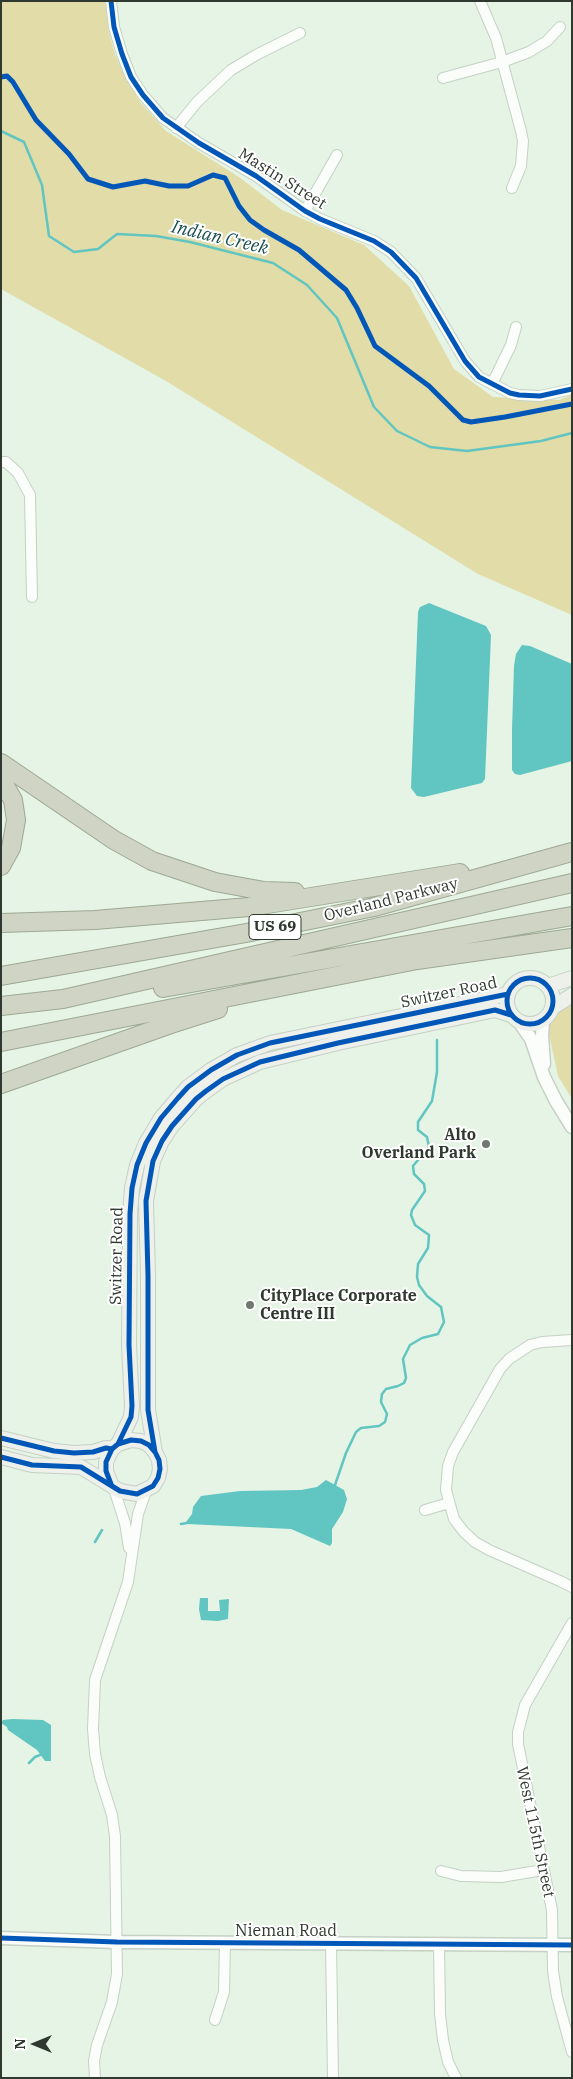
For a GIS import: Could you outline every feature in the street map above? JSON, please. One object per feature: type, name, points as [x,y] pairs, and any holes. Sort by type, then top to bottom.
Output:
[{"type":"highway","points":[[1,763],[114,840],[152,861],[174,870],[215,882],[264,891],[336,893]]},
{"type":"highway","points":[[1,779],[13,800],[16,820],[11,848],[1,866]]},
{"type":"highway","name":"Overland Parkway","points":[[1,976],[237,935],[374,907],[572,852]]},
{"type":"highway","points":[[1,923],[96,920],[249,907],[545,860]]},
{"type":"highway","name":"Overland Parkway","points":[[1,1006],[63,999],[572,883]]},
{"type":"highway","points":[[63,999],[135,993],[572,916]]},
{"type":"highway","points":[[1,1042],[425,958],[572,938]]},
{"type":"highway","points":[[1,1084],[171,1024],[255,999],[272,988]]},
{"type":"main road","points":[[552,1008],[552,993],[548,986],[572,978]]},
{"type":"main road","name":"Switzer Road","points":[[516,1019],[507,1001],[511,988],[522,979],[536,979],[548,986]]},
{"type":"main road","name":"Switzer Road","points":[[115,1447],[131,1417],[132,1406],[129,1345],[130,1200],[134,1177],[141,1155],[167,1122],[188,1087],[223,1062],[270,1043],[508,994]]},
{"type":"main road","points":[[543,1021],[552,1008],[572,995]]},
{"type":"main road","name":"Switzer Road","points":[[155,1452],[148,1410],[148,1276],[145,1218],[147,1187],[167,1122],[234,1073],[260,1062],[338,1043],[495,1010],[516,1019],[536,1024],[543,1021]]},
{"type":"main road","points":[[336,1029],[338,1043]]},
{"type":"main road","points":[[129,1345],[148,1344]]},
{"type":"main road","points":[[1,1438],[61,1451],[83,1453],[115,1447],[132,1440],[141,1441],[149,1445],[155,1452],[159,1460],[160,1469],[158,1478],[146,1491],[129,1494],[106,1483],[81,1467],[32,1465],[1,1457]]},
{"type":"main road","points":[[112,1485],[106,1471],[106,1462],[115,1447]]},
{"type":"street","name":"Mastin Street","points":[[111,1],[114,27],[122,54],[132,77],[142,95],[155,110],[176,128],[256,176],[287,200],[320,219],[374,241],[398,258],[416,278],[465,361],[479,377],[510,393],[532,396],[549,395],[572,389]]},
{"type":"street","points":[[480,1],[490,21],[523,141],[521,166],[512,188]]},
{"type":"street","points":[[443,78],[502,62],[540,46],[560,27]]},
{"type":"street","points":[[176,128],[197,102],[231,70],[300,32]]},
{"type":"street","name":"Mastin Street","points":[[305,210],[337,155]]},
{"type":"street","points":[[492,384],[511,345],[516,327]]},
{"type":"street","points":[[1,462],[6,462],[18,473],[30,495],[32,597]]},
{"type":"street","points":[[516,1019],[531,1039],[544,1077],[562,1113],[572,1127]]},
{"type":"street","points":[[543,1021],[544,1077]]},
{"type":"street","points":[[572,1340],[542,1342],[530,1345],[509,1359],[500,1369],[452,1452],[446,1476],[446,1490],[454,1518],[464,1532],[475,1542],[572,1587]]},
{"type":"street","points":[[112,1485],[125,1523],[130,1556]]},
{"type":"street","points":[[95,2078],[94,2061],[97,2045],[116,1987],[117,1942],[114,1831],[96,1754],[95,1680],[128,1582],[130,1556],[139,1508],[146,1491]]},
{"type":"street","points":[[426,1510],[449,1503]]},
{"type":"street","name":"West 115th Street","points":[[572,1623],[525,1705],[518,1732],[520,1757],[552,1910],[557,1997],[572,2052]]},
{"type":"street","points":[[441,1871],[461,1876],[501,1877],[543,1870]]},
{"type":"street","name":"Nieman Road","points":[[1,1938],[117,1942],[572,1945]]},
{"type":"street","points":[[215,2020],[224,1992],[224,1943]]},
{"type":"street","points":[[331,1943],[333,2078]]},
{"type":"street","points":[[439,1945],[442,2031],[448,2062],[456,2078]]},
{"type":"shaded area","points":[[1,1],[105,1],[108,28],[115,55],[140,102],[166,131],[239,177],[282,210],[364,245],[409,286],[454,369],[493,397],[559,400],[572,395],[572,615],[478,574],[166,381],[1,289]]},
{"type":"shaded area","points":[[572,1003],[572,1099],[558,1076],[547,1025],[564,1007]]},
{"type":"water","points":[[429,603],[486,626],[491,635],[485,779],[482,783],[424,797],[417,796],[411,788],[418,612],[420,607]]},
{"type":"water","points":[[522,645],[530,646],[572,664],[572,761],[520,775],[515,774],[512,770],[512,730],[514,666],[516,654]]},
{"type":"water","points":[[326,1480],[344,1490],[347,1499],[343,1512],[332,1529],[332,1543],[330,1546],[291,1529],[187,1524],[186,1522],[201,1496],[240,1491],[301,1490],[317,1487]]},
{"type":"water","points":[[200,1598],[208,1598],[208,1611],[220,1611],[219,1600],[229,1599],[228,1619],[218,1621],[201,1620]]},
{"type":"water","points":[[3,1720],[43,1720],[51,1725],[51,1761],[45,1761],[37,1750],[1,1723]]},
{"type":"waterway","name":"Indian Creek","points":[[1,131],[24,142],[42,185],[49,236],[74,252],[98,249],[117,234],[156,236],[190,242],[273,263],[307,285],[337,318],[374,407],[397,431],[430,447],[467,451],[541,441],[572,433]]},
{"type":"waterway","points":[[335,1485],[346,1453],[356,1432],[361,1428],[379,1426],[385,1422],[387,1414],[381,1402],[382,1394],[386,1389],[404,1383],[406,1378],[403,1359],[410,1345],[422,1338],[438,1334],[444,1322],[441,1307],[427,1296],[419,1285],[417,1277],[418,1264],[428,1248],[429,1235],[415,1225],[411,1215],[412,1210],[425,1191],[424,1184],[414,1174],[413,1166],[429,1147],[427,1137],[418,1130],[418,1122],[432,1101],[437,1072],[437,1040]]},
{"type":"waterway","points":[[181,1524],[187,1523]]},
{"type":"waterway","points":[[95,1542],[102,1530]]},
{"type":"waterway","points":[[29,1763],[40,1755]]},
{"type":"cycle path","points":[[111,1],[114,27],[131,77],[143,95],[163,118],[199,143],[256,176],[305,211],[374,241],[391,252],[416,278],[465,361],[479,377],[510,393],[519,395],[540,396],[572,389]]},
{"type":"cycle path","points":[[1,77],[7,76],[13,82],[36,120],[69,154],[88,179],[113,187],[145,181],[169,186],[188,186],[213,175],[225,178],[239,206],[250,220],[299,250],[346,290],[375,346],[429,386],[463,420],[471,422],[572,404]]},
{"type":"cycle path","points":[[535,978],[539,979],[549,988],[552,992],[553,1001],[552,1010],[543,1020],[535,1024],[525,1024],[517,1020],[508,1010],[507,996],[511,988],[521,979],[535,978]]},
{"type":"cycle path","points":[[118,1444],[131,1417],[132,1406],[129,1345],[130,1214],[132,1188],[137,1165],[146,1143],[161,1118],[178,1098],[188,1087],[211,1070],[237,1055],[270,1043],[508,994]]},
{"type":"cycle path","points":[[155,1452],[148,1410],[146,1201],[153,1161],[162,1141],[172,1126],[196,1099],[206,1091],[223,1079],[260,1062],[338,1043],[495,1010],[511,1015]]},
{"type":"cycle path","points":[[1,1438],[54,1451],[74,1453],[93,1452],[106,1448],[112,1449]]},
{"type":"cycle path","points":[[1,1457],[32,1465],[81,1467],[120,1491],[137,1494],[153,1486],[158,1478],[159,1460],[149,1445],[141,1441],[131,1440],[118,1444],[112,1449],[106,1462],[106,1471],[111,1484]]},
{"type":"cycle path","points":[[1,1938],[117,1942],[572,1945]]},
{"type":"place","name":"Alto Overland Park","points":[[486,1144]]},
{"type":"place","name":"CityPlace Corporate Centre III","points":[[250,1305]]}]
